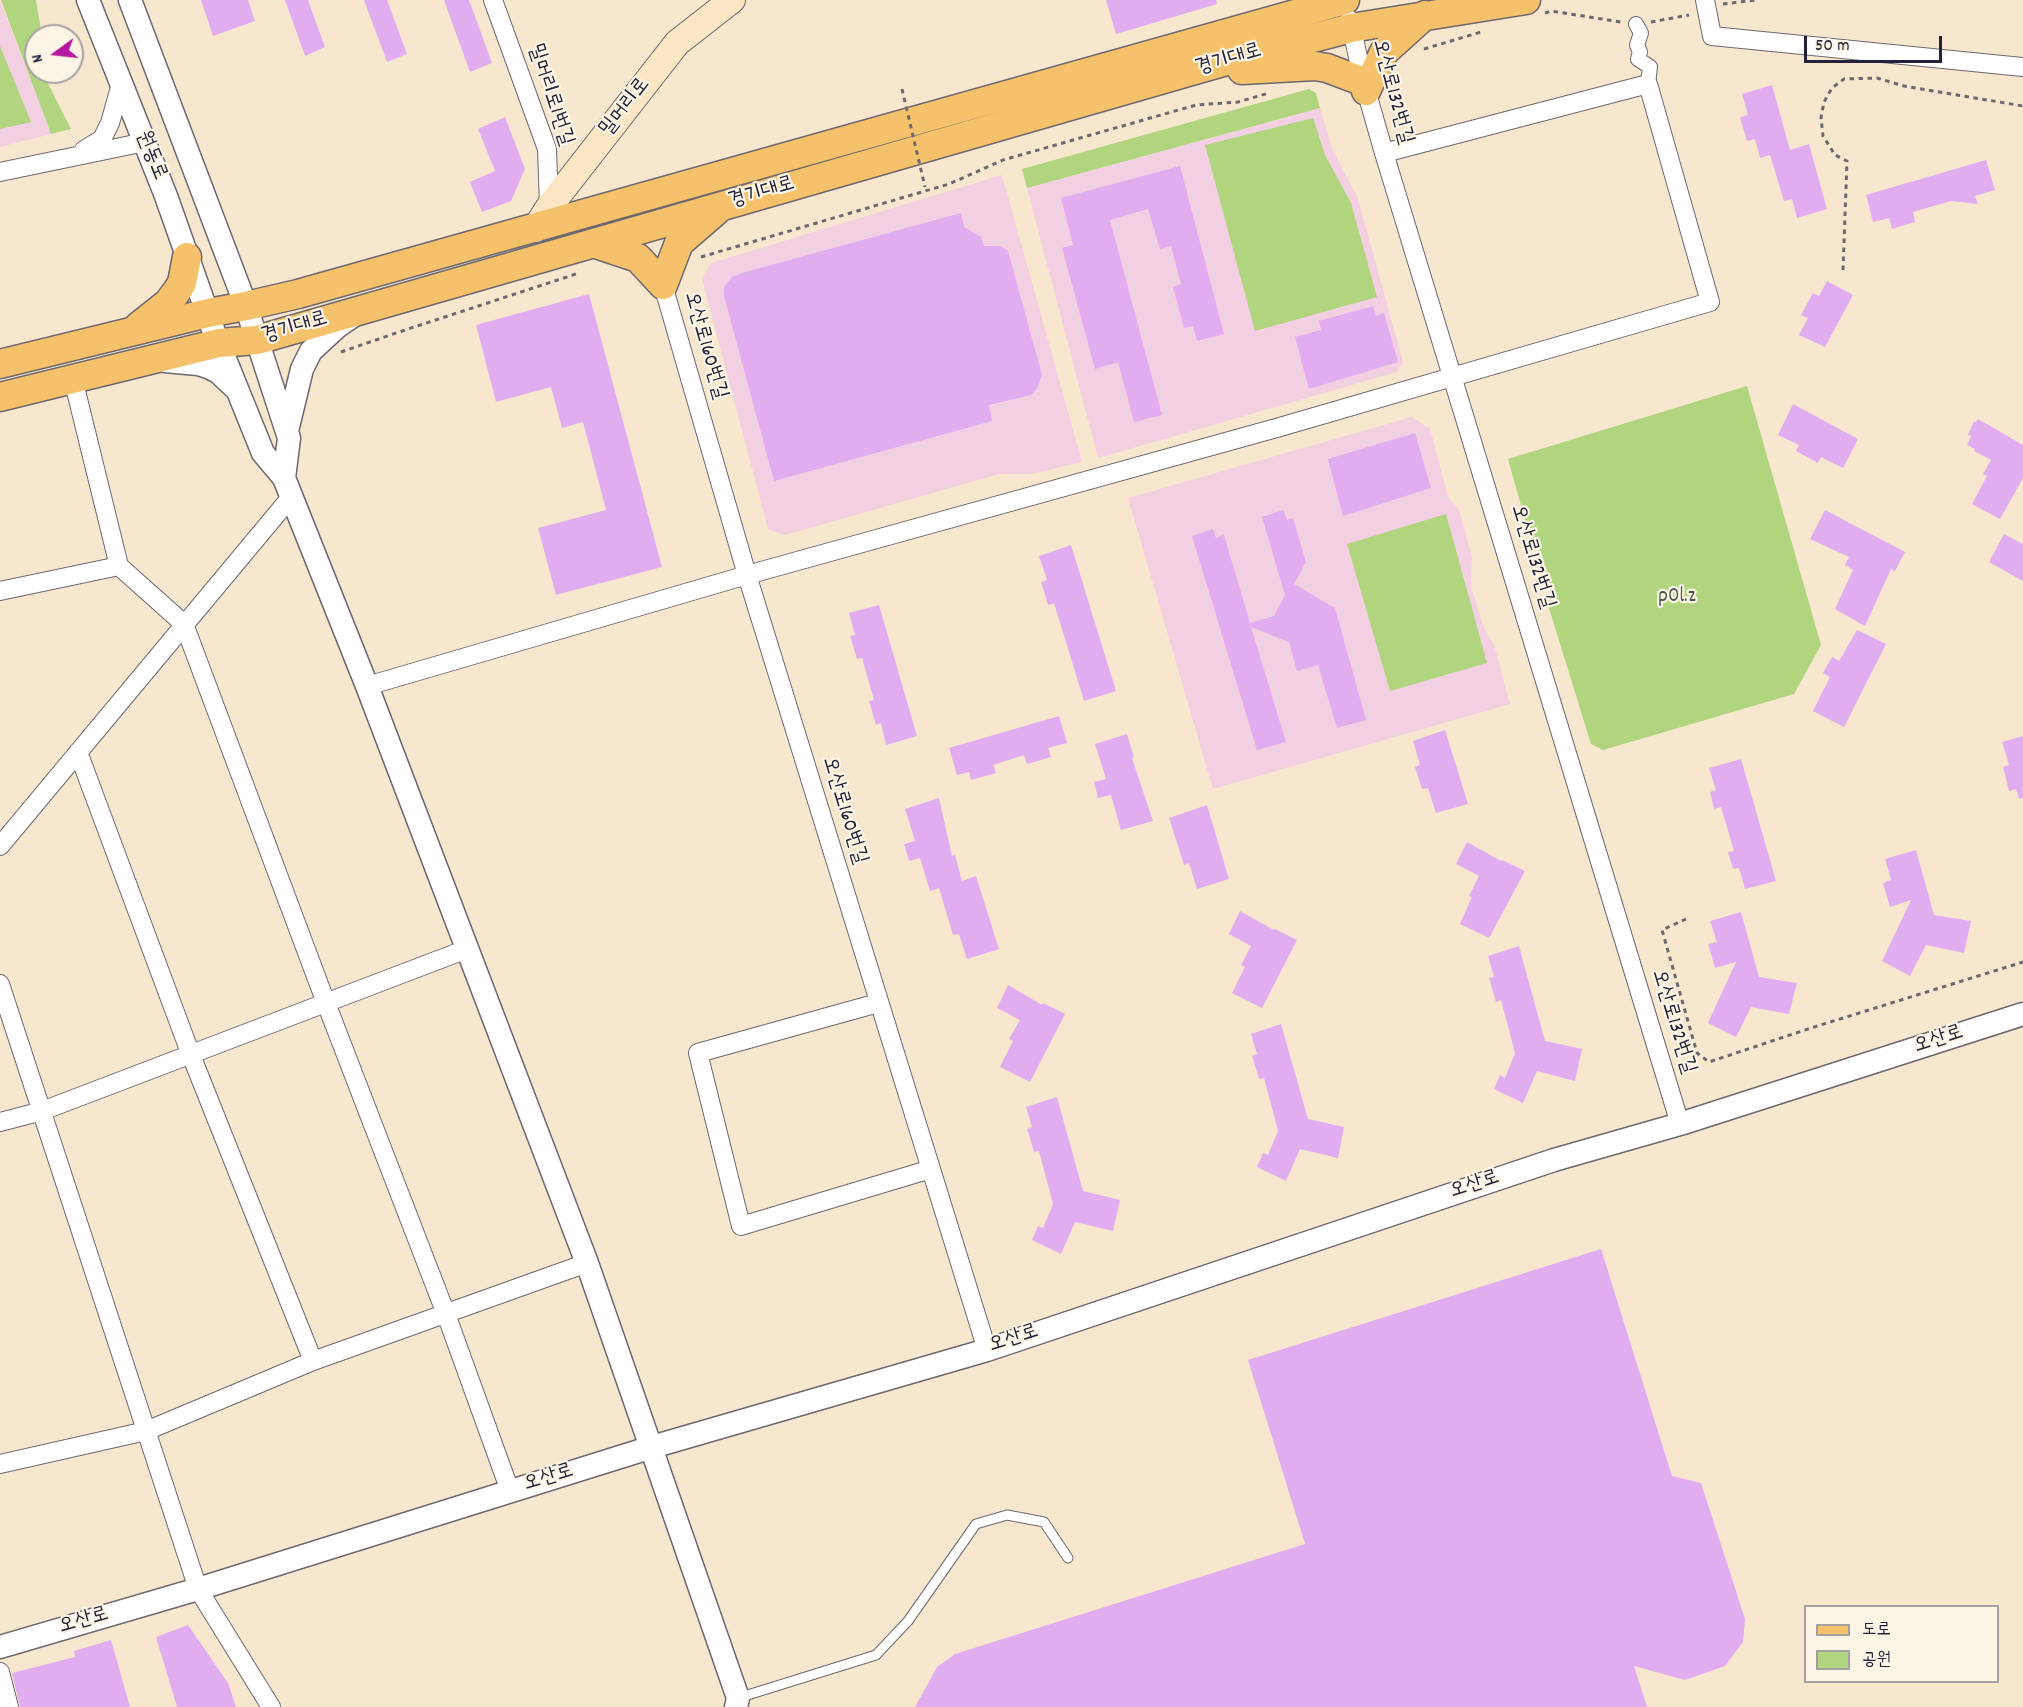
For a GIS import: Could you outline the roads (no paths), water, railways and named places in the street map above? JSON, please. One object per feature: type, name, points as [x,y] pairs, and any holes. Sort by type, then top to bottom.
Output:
[{"type":"main road","name":"밀머리로","points":[[542,218],[677,43],[732,0]]},
{"type":"main road","name":"경기대로","points":[[0,364],[208,313],[298,294],[542,218],[1346,0]]},
{"type":"main road","name":"경기대로","points":[[0,396],[219,343],[257,340],[1177,75],[1351,28],[1425,15],[1533,7]]},
{"type":"main road","points":[[1177,75],[1315,66],[1327,68],[1365,87],[1384,52],[1425,15]]},
{"type":"main road","points":[[593,243],[638,258],[663,285],[679,243],[722,206]]},
{"type":"main road","points":[[519,264],[542,218]]},
{"type":"main road","points":[[132,331],[168,303],[177,291],[182,283],[187,257]]},
{"type":"street","name":"원동로","points":[[88,0],[145,142],[219,343],[263,453],[287,487]]},
{"type":"street","points":[[130,0],[246,306],[287,431],[289,438],[287,487],[367,686],[587,1263],[741,1704]]},
{"type":"street","name":"밀머리로1번길","points":[[493,0],[547,149],[542,218]]},
{"type":"street","name":"오산로132번길","points":[[1346,0],[1365,87],[1384,153],[1680,1124]]},
{"type":"street","points":[[1705,0],[1712,36],[2023,67]]},
{"type":"street","points":[[367,686],[747,575],[1453,377],[1710,302],[1648,84],[1650,67],[1638,59],[1640,52],[1637,45],[1641,33],[1636,24]]},
{"type":"street","points":[[78,154],[102,139],[110,123],[121,84]]},
{"type":"street","points":[[1384,153],[1648,84]]},
{"type":"street","points":[[0,172],[78,154],[145,142]]},
{"type":"street","points":[[232,270],[255,290],[266,294],[298,294]]},
{"type":"street","name":"오산로160번길","points":[[663,285],[747,575],[987,1350]]},
{"type":"street","points":[[287,431],[302,369],[311,351],[337,327],[364,309]]},
{"type":"street","points":[[152,360],[208,367],[218,372],[237,389]]},
{"type":"street","points":[[73,379],[119,566],[184,624],[446,1314],[510,1491]]},
{"type":"street","points":[[0,846],[184,624],[287,487]]},
{"type":"street","points":[[0,591],[119,566]]},
{"type":"street","points":[[78,752],[190,1055],[313,1361]]},
{"type":"street","points":[[0,1122],[42,1111],[467,949]]},
{"type":"street","points":[[0,984],[198,1589],[271,1707]]},
{"type":"street","points":[[878,1003],[698,1053],[741,1226],[931,1169]]},
{"type":"street","name":"오산로","points":[[0,1647],[198,1589],[652,1447],[987,1350],[1554,1160],[1680,1124],[2023,1014]]},
{"type":"street","points":[[0,1464],[146,1431],[313,1361],[587,1263]]},
{"type":"street","points":[[0,1672],[9,1707]]},
{"type":"lane","points":[[741,1704],[876,1655],[908,1621],[976,1524],[1006,1515],[1044,1522],[1068,1558]]},
{"type":"park label","name":"p0l.z","points":[[1677,598]]}]
